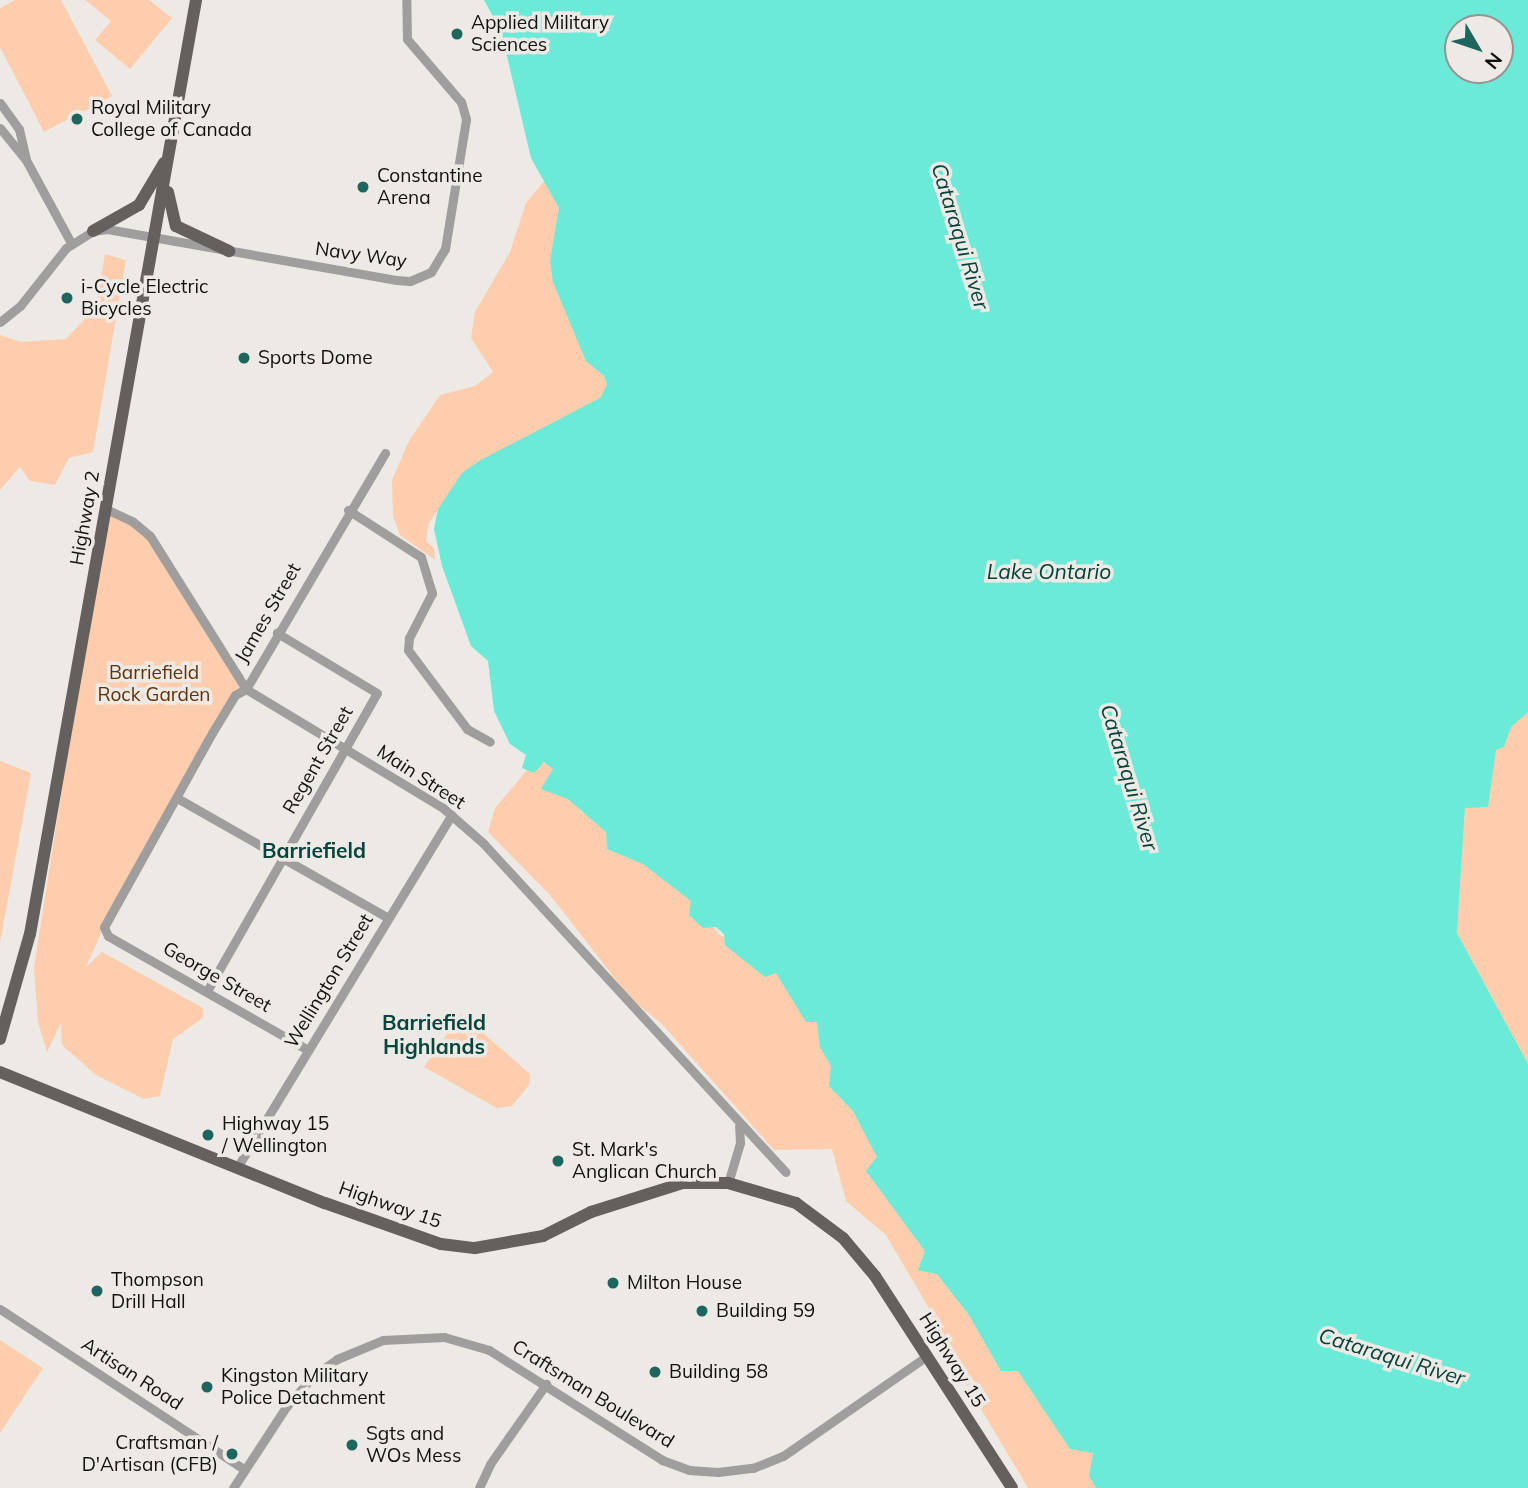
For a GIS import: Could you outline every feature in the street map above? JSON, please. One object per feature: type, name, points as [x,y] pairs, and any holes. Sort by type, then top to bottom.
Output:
[{"type":"main road","name":"Highway 2","points":[[0,1039],[30,934],[195,0]]},
{"type":"main road","points":[[93,231],[139,205],[168,156]]},
{"type":"main road","points":[[166,171],[169,210],[176,226],[229,251]]},
{"type":"main road","name":"Highway 15","points":[[0,1072],[325,1203],[441,1244],[475,1248],[543,1236],[591,1212],[649,1190],[683,1183],[728,1183],[796,1203],[844,1238],[882,1286],[1010,1487]]},
{"type":"street","name":"Navy Way","points":[[93,231],[117,230],[410,281],[438,265],[445,249],[466,119],[461,102],[407,39],[406,0]]},
{"type":"street","points":[[0,103],[19,129],[26,160]]},
{"type":"street","points":[[0,128],[26,160],[71,243]]},
{"type":"street","points":[[0,322],[20,306],[71,243],[93,231]]},
{"type":"street","name":"James Street","points":[[108,936],[106,922],[235,695],[246,689],[348,510],[385,453]]},
{"type":"street","name":"Main Street","points":[[106,509],[132,521],[150,536],[246,689],[451,815],[518,878],[739,1126],[786,1172]]},
{"type":"street","points":[[348,510],[421,557],[432,593],[410,638],[408,650],[467,729],[490,742]]},
{"type":"street","name":"Regent Street","points":[[207,991],[377,693],[277,633]]},
{"type":"street","points":[[177,798],[388,918]]},
{"type":"street","name":"Wellington Street","points":[[238,1166],[451,815]]},
{"type":"street","name":"George Street","points":[[108,936],[308,1049]]},
{"type":"street","points":[[728,1183],[740,1143],[739,1126]]},
{"type":"street","name":"Artisan Road","points":[[0,1309],[245,1469]]},
{"type":"street","name":"Craftsman Boulevard","points":[[233,1488],[291,1400],[313,1376],[337,1359],[383,1340],[413,1336],[469,1343],[507,1359],[662,1460],[688,1470],[718,1472],[753,1468],[783,1455],[927,1356]]},
{"type":"street","points":[[480,1488],[490,1464],[547,1384]]},
{"type":"green space","points":[[15,0],[61,0],[112,96],[44,132],[0,47],[0,8]]},
{"type":"green space","points":[[85,0],[149,0],[172,18],[130,69],[95,40],[111,21]]},
{"type":"green space","points":[[549,175],[615,375],[613,401],[452,489],[429,523],[426,541],[434,548],[435,560],[400,535],[393,516],[392,480],[409,441],[440,395],[475,386],[493,372],[471,338],[475,312],[510,252],[526,203]]},
{"type":"green space","points":[[105,254],[126,260],[93,452],[69,458],[55,485],[30,481],[20,467],[0,490],[0,335],[21,342],[66,339],[96,307]]},
{"type":"green space","name":"Barriefield Rock Garden","points":[[106,509],[141,526],[246,689],[235,695],[106,922],[86,967],[102,952],[203,1008],[203,1018],[173,1039],[160,1096],[144,1099],[96,1075],[62,1045],[61,1023],[47,1052],[38,1022],[34,967]]},
{"type":"green space","points":[[1528,703],[1528,1064],[1457,933],[1465,808],[1504,730]]},
{"type":"green space","points":[[0,761],[31,773],[0,943]]},
{"type":"green space","points":[[533,763],[568,764],[580,811],[622,832],[640,862],[683,881],[718,934],[797,975],[1072,1431],[1100,1462],[1105,1488],[1028,1488],[953,1362],[930,1310],[886,1235],[846,1201],[832,1149],[774,1150],[661,1023],[631,999],[550,895],[488,832],[495,808]]},
{"type":"green space","points":[[461,1014],[530,1074],[529,1085],[512,1106],[497,1108],[424,1067]]},
{"type":"green space","points":[[0,1340],[43,1368],[0,1433]]},
{"type":"water","name":"Lake Ontario","points":[[484,0],[1528,0],[1528,712],[1511,727],[1504,747],[1496,750],[1488,807],[1465,808],[1457,933],[1528,1064],[1528,1488],[1096,1488],[1089,1476],[1093,1453],[1070,1449],[1018,1371],[1001,1371],[969,1315],[937,1274],[918,1270],[925,1251],[866,1171],[877,1157],[853,1111],[829,1086],[831,1066],[820,1047],[817,1022],[806,1022],[776,973],[765,977],[725,945],[724,934],[716,927],[703,928],[689,915],[691,901],[643,864],[607,849],[606,832],[568,799],[541,789],[553,769],[544,762],[534,773],[522,768],[526,755],[510,744],[494,711],[488,661],[471,646],[442,566],[434,529],[438,509],[462,473],[479,461],[600,398],[607,385],[604,376],[586,361],[553,282],[550,261],[559,208],[531,158],[501,31]]},
{"type":"place","name":"Applied Military Sciences","points":[[457,34]]},
{"type":"place","name":"Royal Military College of Canada","points":[[77,119]]},
{"type":"place","name":"Constantine Arena","points":[[363,187]]},
{"type":"place","name":"i-Cycle Electric Bicycles","points":[[67,298]]},
{"type":"place","name":"Sports Dome","points":[[244,358]]},
{"type":"place","name":"Highway 15 / Wellington","points":[[208,1135]]},
{"type":"place","name":"St. Mark's Anglican Church","points":[[558,1161]]},
{"type":"place","name":"Milton House","points":[[613,1283]]},
{"type":"place","name":"Thompson Drill Hall","points":[[97,1291]]},
{"type":"place","name":"Building 59","points":[[702,1311]]},
{"type":"place","name":"Building 58","points":[[655,1372]]},
{"type":"place","name":"Kingston Military Police Detachment","points":[[207,1387]]},
{"type":"place","name":"Sgts and WOs Mess","points":[[352,1445]]},
{"type":"place","name":"Craftsman / D'Artisan (CFB)","points":[[232,1454]]},
{"type":"district","name":"Barriefield","points":[[314,850]]},
{"type":"district","name":"Barriefield Highlands","points":[[434,1034]]},
{"type":"water label","name":"Cataraqui River","points":[[961,236]]},
{"type":"water label","name":"Cataraqui River","points":[[1130,777]]},
{"type":"water label","name":"Cataraqui River","points":[[1392,1356]]}]
